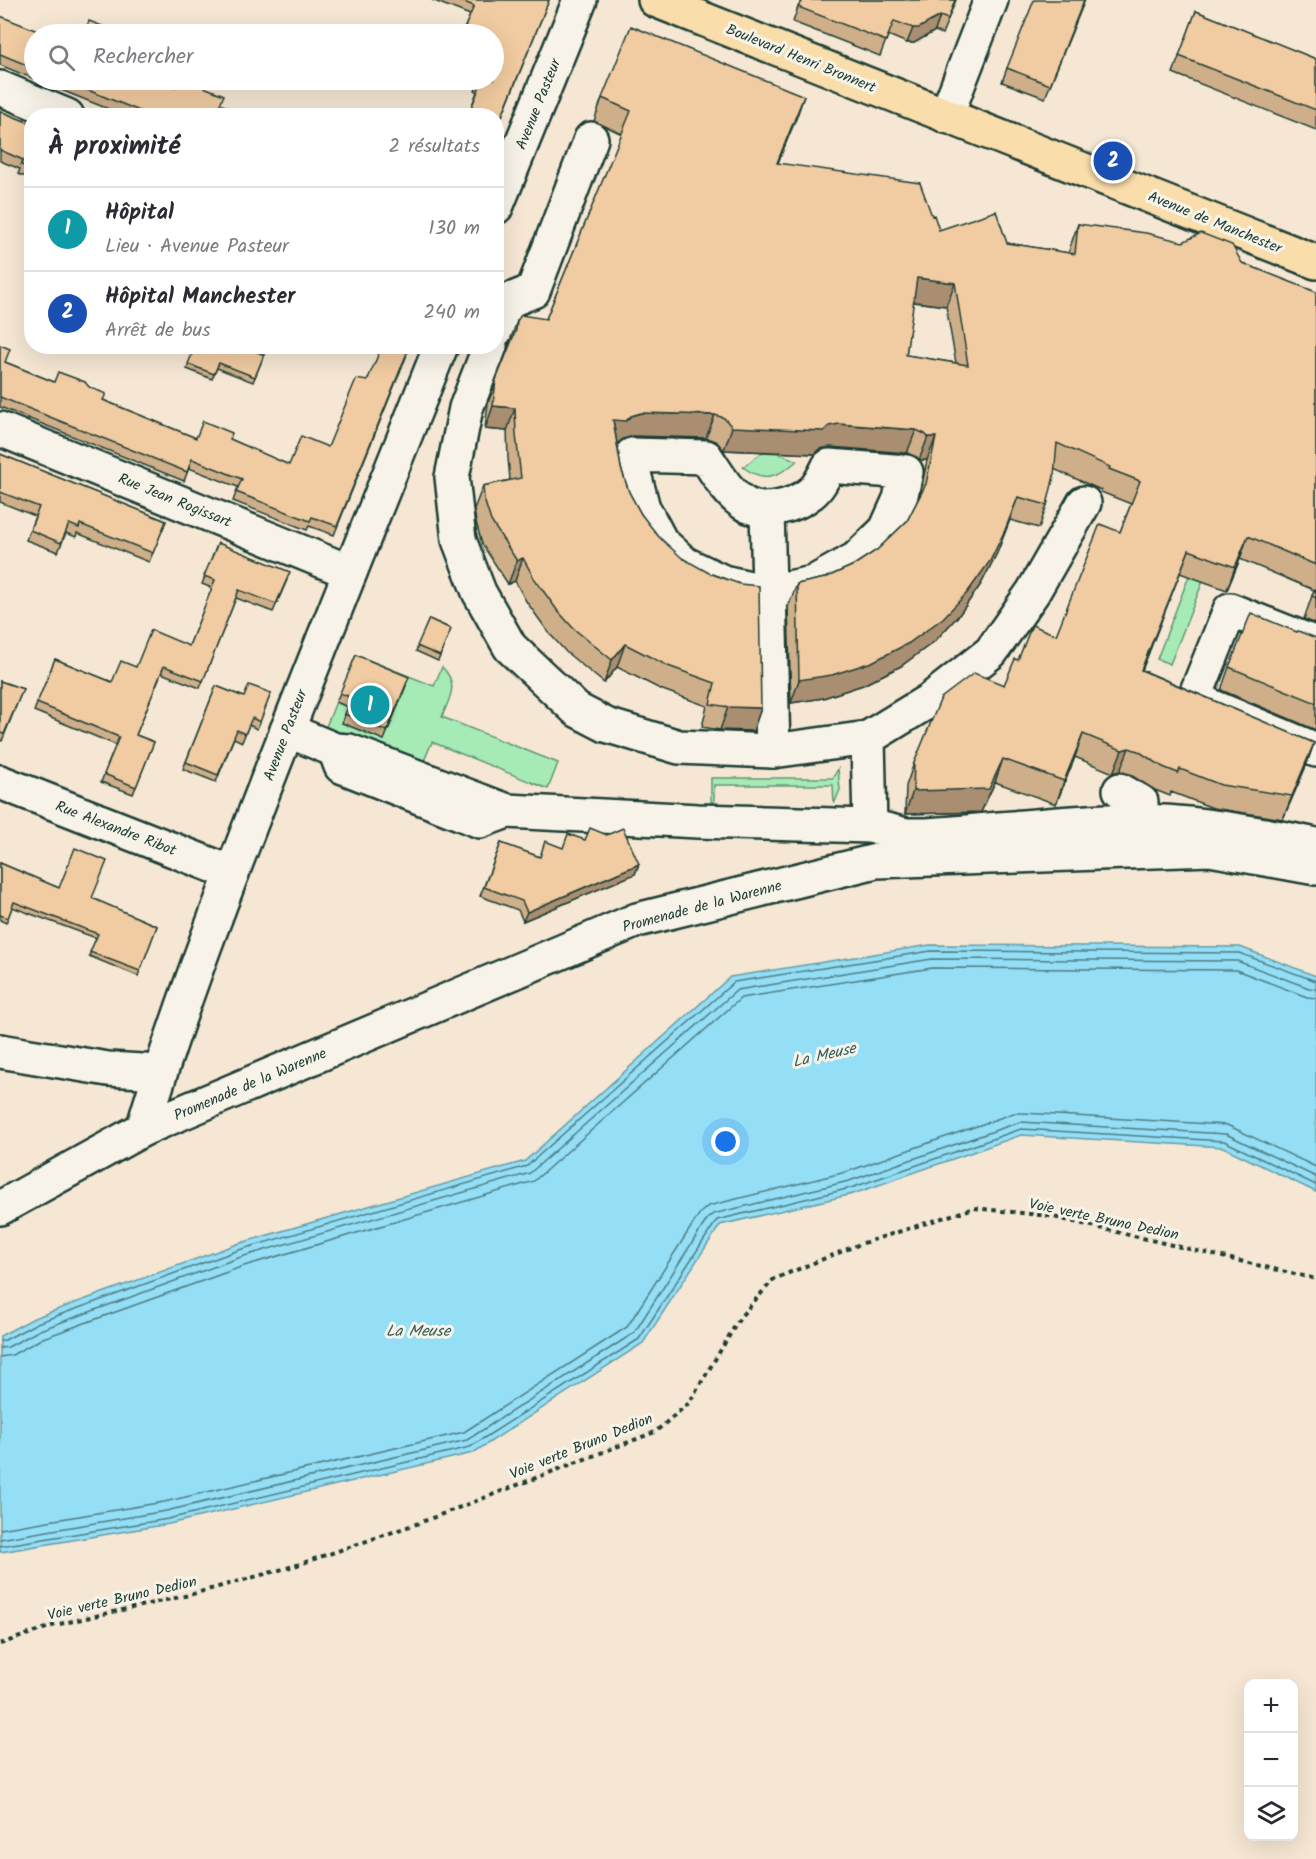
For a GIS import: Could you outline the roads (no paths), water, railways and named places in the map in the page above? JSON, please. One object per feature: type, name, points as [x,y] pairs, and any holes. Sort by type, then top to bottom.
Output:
[{"type":"main road","name":"Boulevard Henri Bronnert","points":[[655,0],[946,116]]},
{"type":"main road","name":"Avenue de Manchester","points":[[946,116],[1316,262]]},
{"type":"street","name":"Avenue Pasteur","points":[[504,187],[580,0]]},
{"type":"street","points":[[946,116],[991,0]]},
{"type":"street","points":[[0,88],[48,108]]},
{"type":"street","points":[[504,311],[508,301],[533,291],[591,139]]},
{"type":"street","name":"Avenue Pasteur","points":[[143,1129],[159,1072],[232,873],[438,354]]},
{"type":"street","points":[[487,354],[466,408],[452,477],[459,540],[479,592],[510,646],[577,710],[606,725],[679,747],[773,751],[868,738],[930,700],[991,652],[1033,592],[1084,503]]},
{"type":"street","name":"Rue Jean Rogissart","points":[[0,429],[350,572]]},
{"type":"street","points":[[632,455],[706,457],[727,488],[746,505],[767,509],[792,505],[812,493],[829,466],[906,472],[900,499],[886,530],[856,559],[813,582],[769,592],[723,582],[685,564],[661,542],[643,508],[633,474],[632,455]]},
{"type":"street","points":[[767,509],[773,751]]},
{"type":"street","points":[[1316,644],[1230,610],[1194,699],[1316,750]]},
{"type":"street","points":[[287,730],[335,750],[341,766],[480,821],[507,811],[698,821],[870,826],[906,835],[1111,821],[1190,825],[1265,835],[1316,845]]},
{"type":"street","points":[[868,738],[870,826]]},
{"type":"street","name":"Rue Alexandre Ribot","points":[[0,782],[232,873]]},
{"type":"street","points":[[1120,790],[1141,802],[1141,822]]},
{"type":"street","name":"Promenade de la Warenne","points":[[0,1208],[143,1129],[637,920],[876,861],[1210,849],[1316,867]]},
{"type":"street","points":[[0,1051],[108,1070],[159,1072]]},
{"type":"water","name":"La Meuse","points":[[930,945],[1240,947],[1316,976],[1316,1192],[1223,1147],[1021,1135],[853,1194],[720,1225],[643,1343],[473,1453],[169,1524],[0,1552],[0,1336],[34,1318],[237,1244],[525,1161],[730,977]]},
{"type":"place","name":"Hôpital Manchester","points":[[1113,161]]},
{"type":"place","name":"Hôpital","points":[[370,705]]}]
